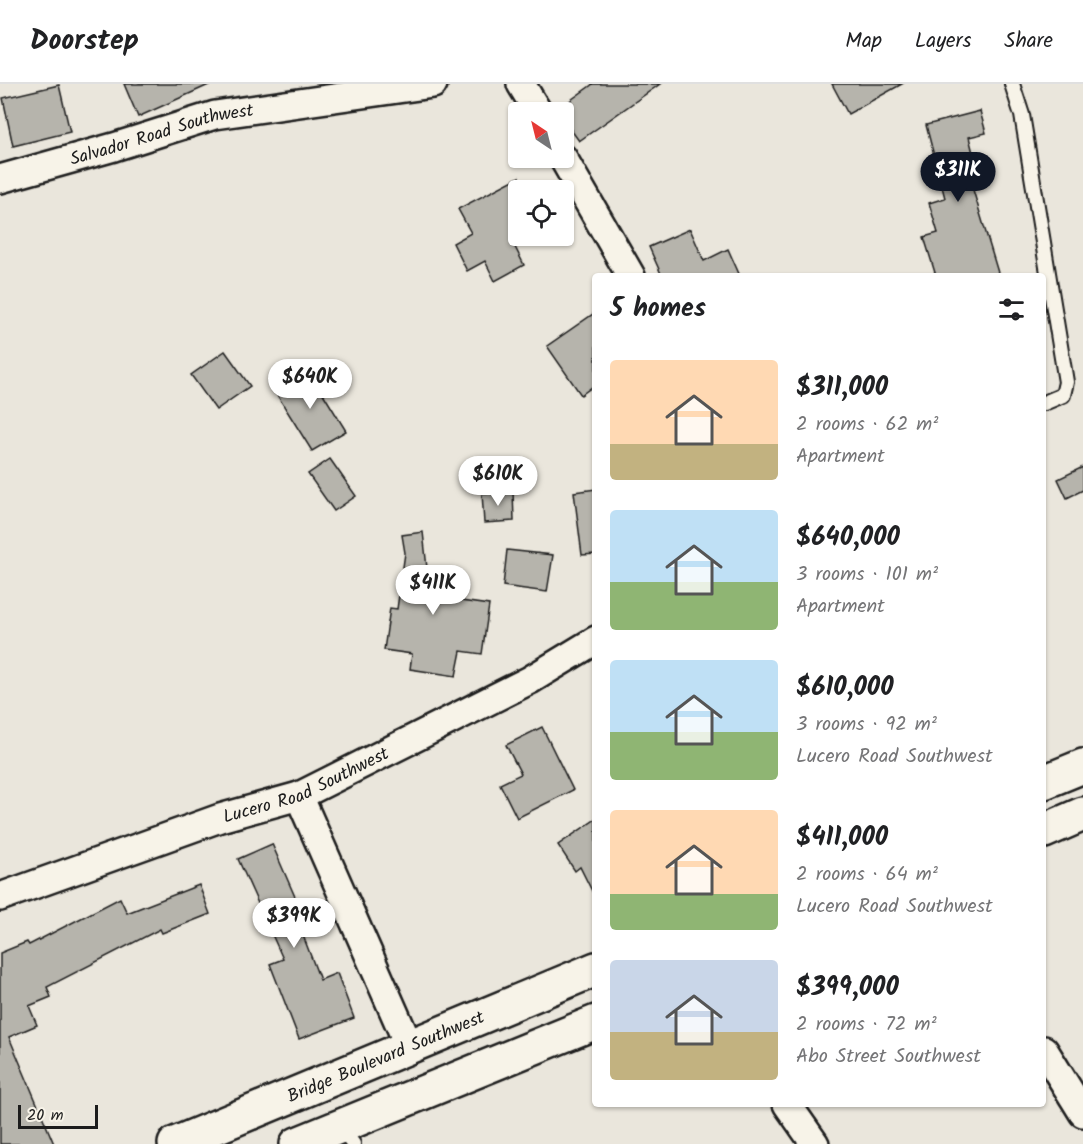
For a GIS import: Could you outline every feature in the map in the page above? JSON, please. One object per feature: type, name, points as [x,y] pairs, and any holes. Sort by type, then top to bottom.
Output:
[{"type":"main road","points":[[1046,781],[1083,766]]},
{"type":"main road","points":[[1046,830],[1083,814]]},
{"type":"main road","name":"Bridge Boulevard Southwest","points":[[175,1144],[592,971]]},
{"type":"main road","points":[[297,1144],[346,1135],[592,1024]]},
{"type":"street","name":"Salvador Road Southwest","points":[[0,179],[114,147],[215,115],[433,84]]},
{"type":"street","points":[[521,84],[532,102]]},
{"type":"street","points":[[569,168],[629,273]]},
{"type":"street","name":"Lucero Road Southwest","points":[[0,897],[220,818],[299,796],[530,680],[592,642]]},
{"type":"street","points":[[299,796],[409,1046]]},
{"type":"street","points":[[1046,1052],[1075,1082],[1083,1113]]},
{"type":"street","points":[[789,1107],[815,1144]]},
{"type":"lane","points":[[1012,84],[1022,115],[1066,382],[1063,395],[1046,402]]},
{"type":"building","points":[[124,84],[211,84],[138,117]]},
{"type":"building","points":[[593,84],[660,84],[579,141],[574,134],[574,102],[568,102]]},
{"type":"building","points":[[832,84],[902,84],[848,114]]},
{"type":"building","points":[[59,85],[70,132],[13,146],[3,98]]},
{"type":"building","points":[[980,111],[986,133],[969,137],[974,157],[964,160],[998,273],[935,273],[924,237],[938,233],[929,203],[945,198],[926,125]]},
{"type":"building","points":[[508,183],[508,246],[514,246],[524,265],[495,281],[485,261],[467,271],[453,243],[471,233],[458,209]]},
{"type":"building","points":[[690,229],[704,261],[728,249],[739,273],[661,273],[649,247]]},
{"type":"building","points":[[592,315],[592,387],[581,395],[547,346]]},
{"type":"building","points":[[225,351],[250,386],[216,410],[191,375]]},
{"type":"building","points":[[308,369],[346,431],[312,451],[274,390]]},
{"type":"building","points":[[330,459],[356,496],[334,511],[308,474]]},
{"type":"building","points":[[1083,467],[1083,490],[1067,498],[1058,479]]},
{"type":"building","points":[[592,490],[592,554],[582,555],[574,492]]},
{"type":"building","points":[[513,491],[514,521],[484,523],[482,493]]},
{"type":"building","points":[[423,532],[427,568],[457,572],[454,600],[489,605],[482,654],[461,651],[456,676],[410,669],[412,654],[384,650],[390,608],[397,609],[405,553],[402,535]]},
{"type":"building","points":[[507,550],[553,555],[547,592],[503,586]]},
{"type":"building","points":[[542,727],[573,790],[517,818],[500,784],[521,774],[506,745]]},
{"type":"building","points":[[592,822],[592,891],[580,867],[575,871],[558,845]]},
{"type":"building","points":[[272,844],[306,922],[299,925],[320,980],[337,973],[354,1018],[299,1039],[270,964],[283,959],[238,859]]},
{"type":"building","points":[[199,885],[210,914],[162,933],[160,929],[47,987],[51,997],[29,1006],[37,1025],[9,1037],[54,1144],[0,1144],[0,953],[27,942],[29,945],[120,898],[127,913]]}]
